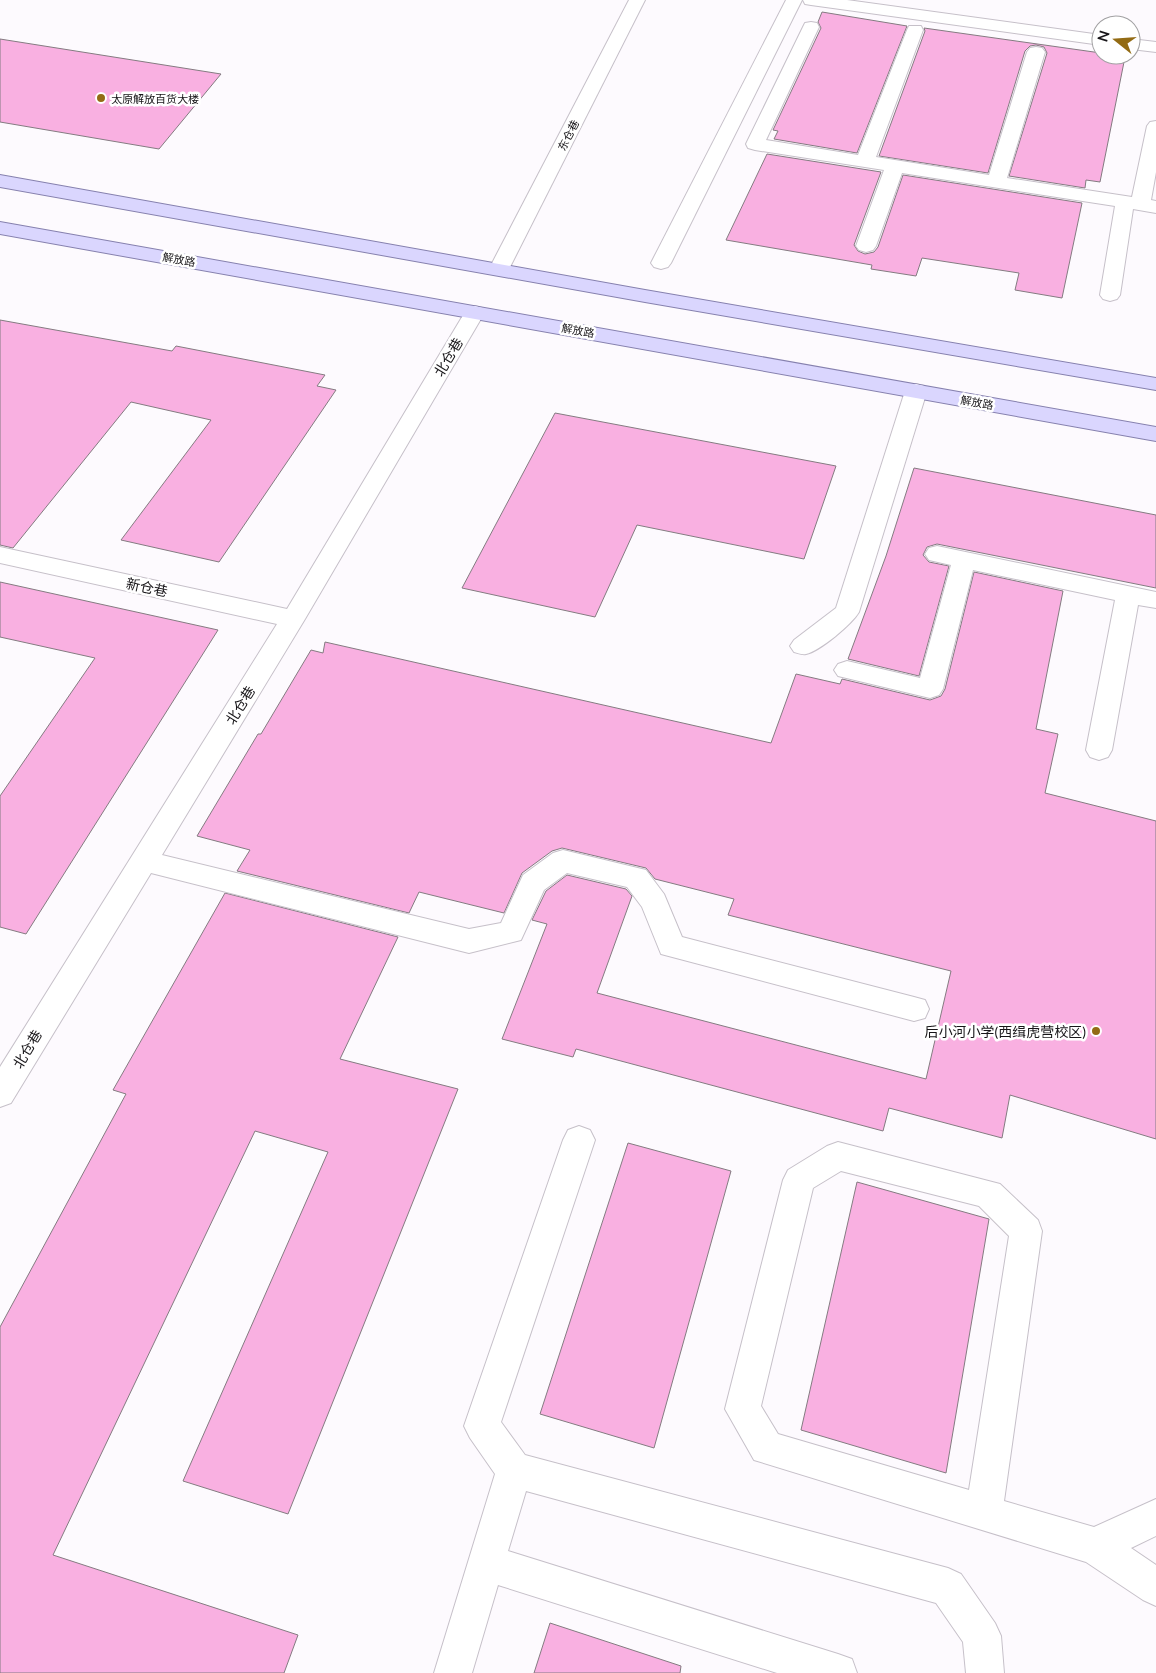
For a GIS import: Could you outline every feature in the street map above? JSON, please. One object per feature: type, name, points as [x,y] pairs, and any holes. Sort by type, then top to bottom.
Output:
[{"type":"main road","points":[[0,181],[498,270],[1156,384]]},
{"type":"main road","name":"解放路","points":[[0,228],[1156,434]]},
{"type":"street","name":"东仓巷","points":[[498,270],[637,0]]},
{"type":"street","points":[[661,263],[794,0]]},
{"type":"street","points":[[811,0],[1091,39]]},
{"type":"street","points":[[811,27],[755,144],[1140,205]]},
{"type":"street","points":[[865,162],[915,30]]},
{"type":"street","points":[[1141,45],[1156,47]]},
{"type":"street","points":[[996,182],[1036,52]]},
{"type":"street","points":[[1110,295],[1140,205],[1156,126]]},
{"type":"street","points":[[866,246],[895,166]]},
{"type":"street","name":"北仓巷","points":[[0,1094],[293,620],[475,312]]},
{"type":"street","points":[[803,646],[847,612],[916,391]]},
{"type":"street","points":[[937,554],[1156,600]]},
{"type":"street","name":"新仓巷","points":[[0,555],[293,620]]},
{"type":"street","points":[[847,670],[930,689],[964,560]]},
{"type":"street","points":[[1099,750],[1128,594]]},
{"type":"street","points":[[144,861],[469,941],[512,932],[533,883],[563,861],[636,878],[654,902],[671,946],[914,1009]]},
{"type":"street","points":[[579,1140],[482,1426],[514,1470],[948,1587],[982,1636],[985,1673]]},
{"type":"street","points":[[984,1513],[1026,1231],[989,1194],[838,1156],[799,1180],[743,1408],[767,1448],[984,1513],[1095,1546],[1156,1586]]},
{"type":"street","points":[[453,1673],[514,1470]]},
{"type":"street","points":[[1095,1546],[1156,1517]]},
{"type":"street","points":[[487,1562],[838,1673]]},
{"type":"building","points":[[822,12],[907,26],[857,153],[774,139],[778,131],[773,130],[821,28],[818,22]]},
{"type":"building","points":[[924,28],[1091,52],[1091,65],[1123,65],[1100,182],[1086,180],[1085,188],[1009,176],[1047,53],[1044,47],[1036,45],[1030,46],[1025,51],[988,173],[879,156],[925,31]]},
{"type":"building","name":"太原解放百货大楼","points":[[0,39],[221,74],[159,149],[0,122]]},
{"type":"building","points":[[767,154],[881,172],[854,245],[858,251],[865,254],[874,252],[878,247],[903,175],[1082,203],[1062,298],[1015,290],[1019,273],[922,258],[916,276],[871,269],[872,265],[726,240]]},
{"type":"building","points":[[0,320],[172,351],[176,346],[325,375],[317,386],[336,390],[219,562],[121,540],[211,420],[131,402],[13,548],[0,545]]},
{"type":"building","points":[[555,413],[836,466],[804,559],[637,525],[595,617],[462,588]]},
{"type":"building","points":[[914,468],[1156,515],[1156,588],[937,544],[927,547],[923,555],[929,562],[949,566],[919,676],[848,659],[886,556]]},
{"type":"building","points":[[974,572],[1063,591],[1036,729],[1058,734],[1045,793],[1156,821],[1156,1139],[1010,1095],[1002,1138],[889,1108],[883,1131],[576,1049],[573,1057],[502,1039],[547,924],[532,920],[546,891],[567,875],[626,889],[632,896],[597,993],[926,1079],[951,971],[728,915],[734,899],[655,879],[646,868],[562,848],[552,851],[522,873],[504,913],[419,892],[409,913],[237,871],[250,850],[197,836],[311,650],[323,653],[325,642],[771,743],[796,674],[840,684],[842,679],[930,700],[941,696],[945,689]]},
{"type":"building","points":[[0,582],[218,630],[26,934],[0,927],[0,796],[95,658],[0,637]]},
{"type":"building","points":[[225,893],[398,937],[340,1059],[458,1089],[288,1514],[183,1481],[328,1152],[255,1131],[53,1555],[298,1635],[284,1673],[0,1673],[0,1327],[126,1094],[113,1090]]},
{"type":"building","points":[[628,1143],[731,1171],[654,1448],[540,1414]]},
{"type":"building","points":[[857,1182],[989,1219],[946,1473],[801,1430]]},
{"type":"building","points":[[550,1623],[681,1666],[680,1673],[534,1673]]},
{"type":"place","name":"太原解放百货大楼","points":[[101,98]]},
{"type":"place","name":"后小河小学(西缉虎营校区)","points":[[1096,1031]]}]
